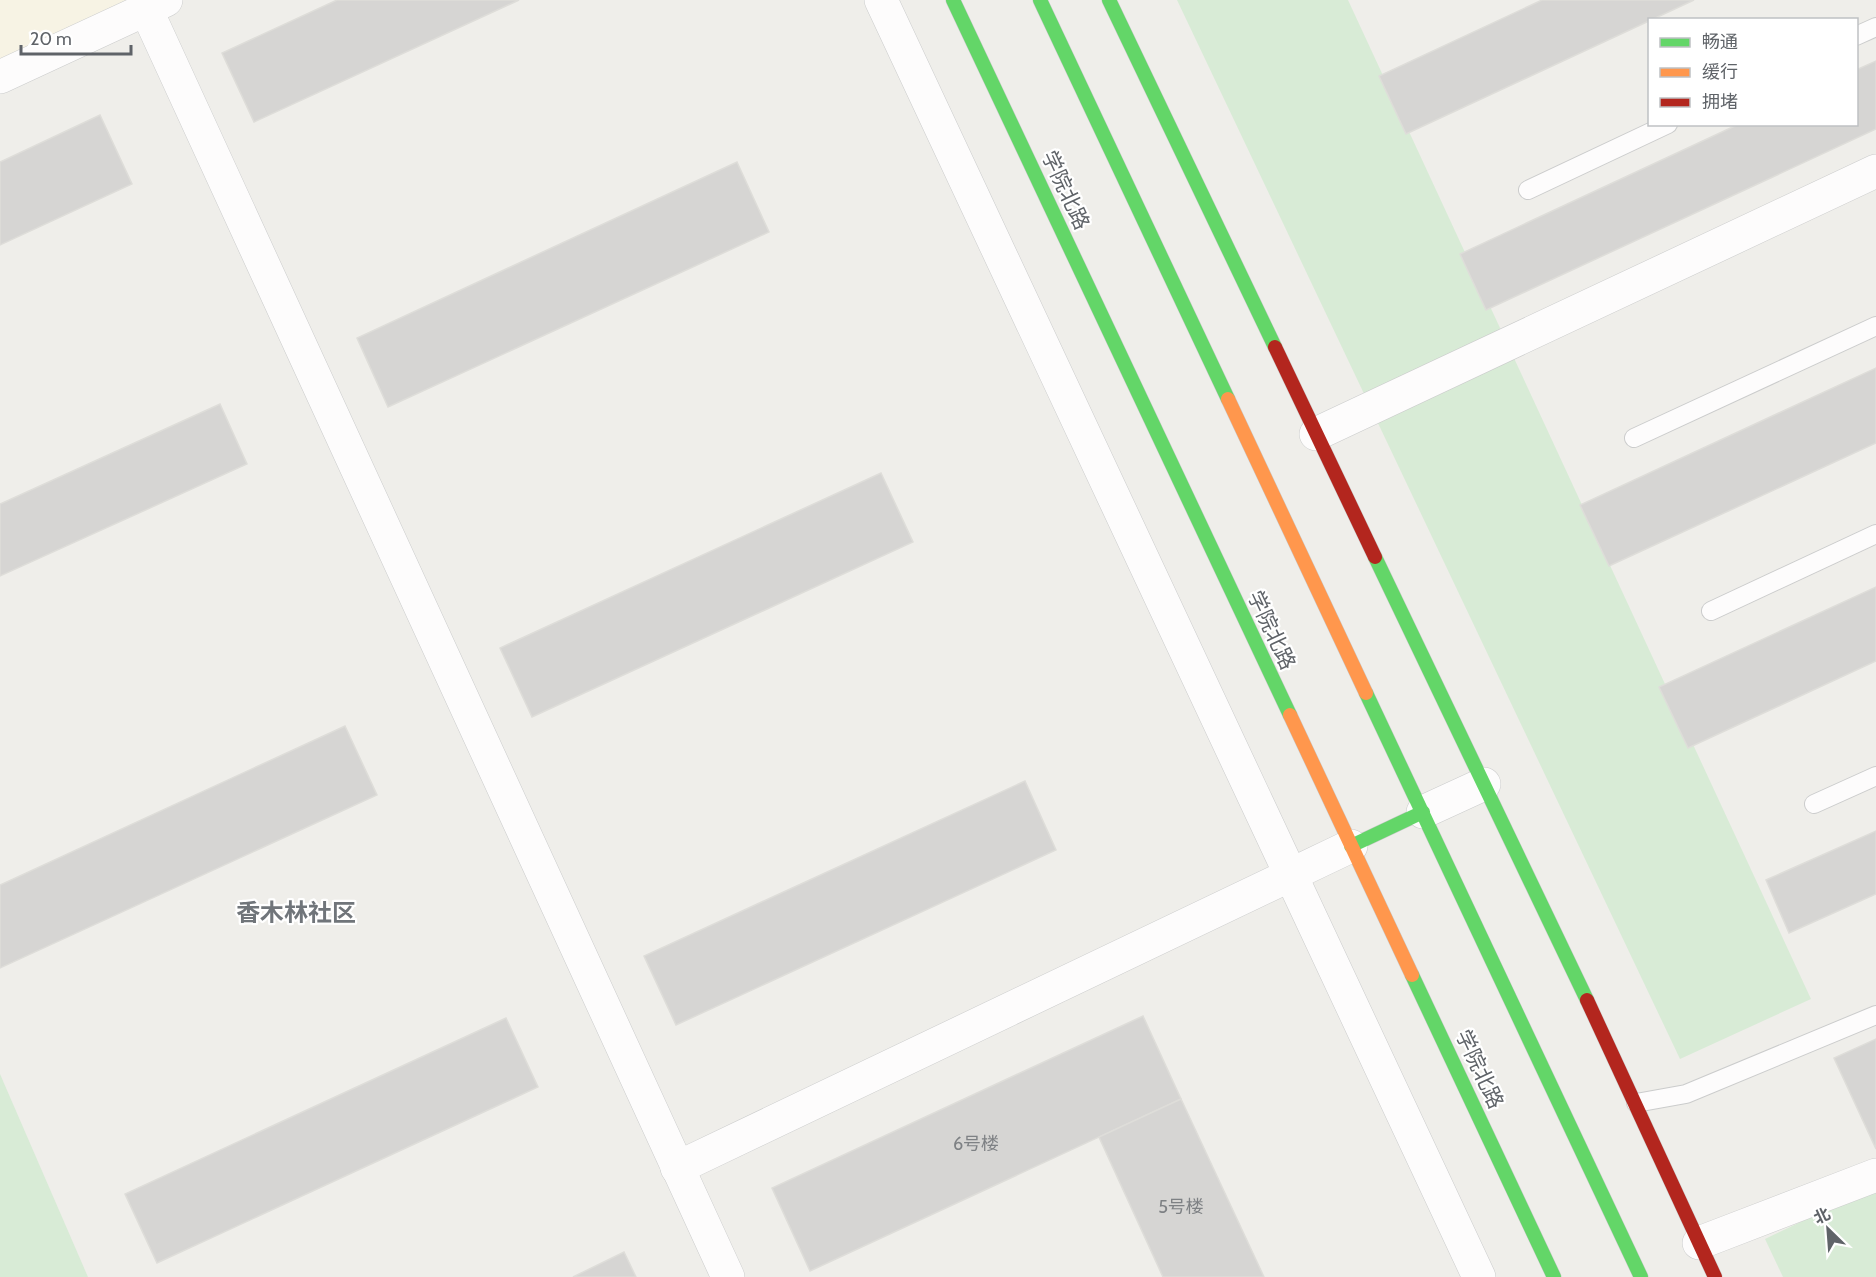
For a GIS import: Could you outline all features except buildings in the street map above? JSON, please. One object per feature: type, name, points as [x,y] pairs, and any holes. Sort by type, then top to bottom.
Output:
[{"type":"main road","name":"学院北路","points":[[953,0],[1554,1277]]},
{"type":"main road","points":[[1040,0],[1641,1277]]},
{"type":"main road","points":[[1109,0],[1636,1103],[1715,1277]]},
{"type":"main road","points":[[1351,846],[1423,812]]},
{"type":"street","points":[[881,0],[1479,1277]]},
{"type":"street","points":[[0,77],[156,5],[677,1168],[728,1277]]},
{"type":"street","points":[[1316,434],[1876,171]]},
{"type":"street","points":[[1423,812],[1484,784]]},
{"type":"street","points":[[677,1168],[1351,846]]},
{"type":"street","points":[[1699,1243],[1876,1175]]},
{"type":"lane","points":[[1858,36],[1876,27]]},
{"type":"lane","points":[[1528,190],[1664,126]]},
{"type":"lane","points":[[1634,438],[1876,326]]},
{"type":"lane","points":[[1711,611],[1876,534]]},
{"type":"lane","points":[[1814,804],[1876,776]]},
{"type":"lane","points":[[1636,1103],[1686,1094],[1876,1015]]},
{"type":"shaded area","points":[[0,0],[142,0],[0,67]]},
{"type":"green space","points":[[1177,0],[1348,0],[1811,999],[1680,1059]]},
{"type":"green space","points":[[0,1074],[88,1277],[0,1277]]},
{"type":"green space","points":[[1876,1186],[1876,1277],[1783,1277],[1765,1239]]},
{"type":"traffic: fast","points":[[953,0],[1290,715]]},
{"type":"traffic: fast","points":[[1040,0],[1228,399]]},
{"type":"traffic: fast","points":[[1109,0],[1275,347]]},
{"type":"traffic: fast","points":[[1375,557],[1587,1000]]},
{"type":"traffic: fast","points":[[1366,693],[1641,1277]]},
{"type":"traffic: fast","points":[[1351,846],[1423,812]]},
{"type":"traffic: fast","points":[[1412,975],[1554,1277]]},
{"type":"traffic: slow","points":[[1228,399],[1366,693]]},
{"type":"traffic: slow","points":[[1290,715],[1412,975]]},
{"type":"traffic: jam","points":[[1275,347],[1375,557]]},
{"type":"traffic: jam","points":[[1587,1000],[1715,1277]]},
{"type":"district","name":"香木林社区","points":[[296,912]]}]
